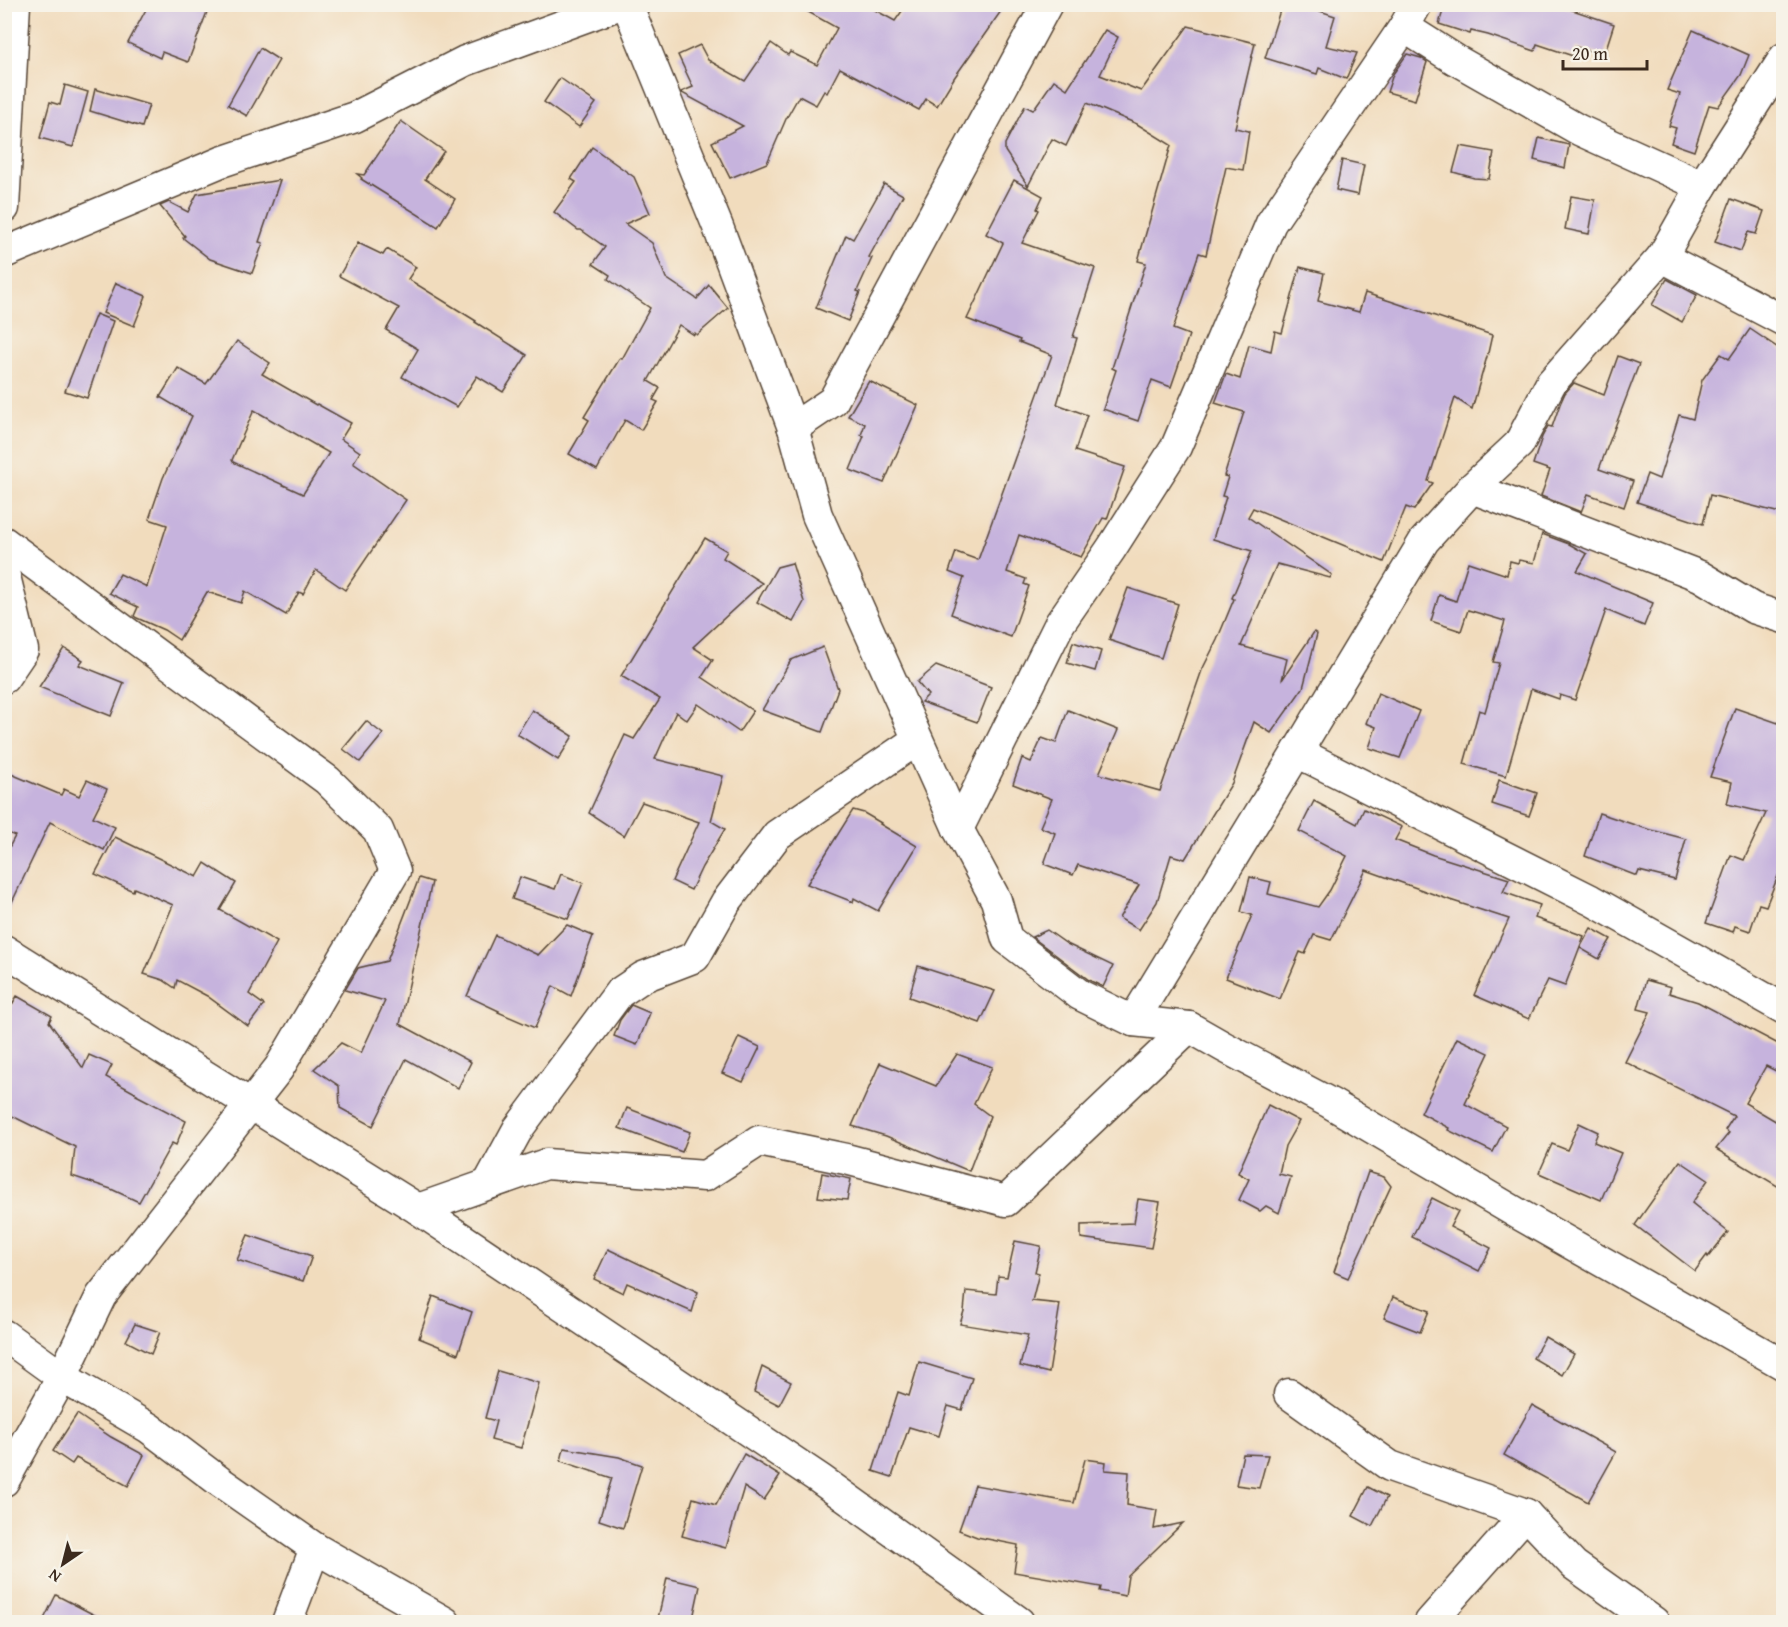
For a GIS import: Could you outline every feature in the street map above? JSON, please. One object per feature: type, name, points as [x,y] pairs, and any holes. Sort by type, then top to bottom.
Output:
[{"type":"street","points":[[4,208],[15,4]]},
{"type":"street","points":[[4,253],[221,162],[355,117],[465,61],[621,4]]},
{"type":"street","points":[[627,4],[718,227],[793,428],[817,515],[958,829],[996,900],[1007,939],[1080,995],[1133,1021],[1190,1027],[1330,1103],[1522,1216],[1784,1365]]},
{"type":"street","points":[[793,428],[832,401],[1047,4]]},
{"type":"street","points":[[958,829],[1060,623],[1176,447],[1271,223],[1411,16],[1456,60],[1579,130],[1702,186]]},
{"type":"street","points":[[1133,1021],[1424,541],[1472,488],[1519,444],[1551,383],[1662,256],[1702,186],[1784,58]]},
{"type":"street","points":[[1662,256],[1784,321]]},
{"type":"street","points":[[1472,488],[1700,576],[1753,608],[1784,618]]},
{"type":"street","points":[[4,542],[327,780],[378,830],[395,871],[279,1068],[101,1296],[62,1377],[4,1481]]},
{"type":"street","points":[[4,572],[23,650],[4,678]]},
{"type":"street","points":[[488,1184],[518,1129],[619,993],[643,977],[695,957],[726,902],[777,835],[917,740]]},
{"type":"street","points":[[1297,752],[1591,900],[1784,1009]]},
{"type":"street","points":[[4,950],[418,1209],[820,1479],[1019,1623]]},
{"type":"street","points":[[418,1209],[546,1164],[705,1176],[759,1141],[846,1159],[1006,1201],[1190,1027]]},
{"type":"street","points":[[4,1335],[62,1377],[149,1428],[219,1481],[315,1548],[445,1623]]},
{"type":"street","points":[[1289,1394],[1390,1466],[1526,1514],[1574,1565],[1654,1623]]},
{"type":"street","points":[[1430,1623],[1526,1514]]},
{"type":"street","points":[[286,1623],[315,1548]]},
{"type":"building","points":[[149,4],[210,4],[188,62],[162,52],[160,58],[128,43]]},
{"type":"building","points":[[794,4],[864,4],[895,21],[907,4],[1006,4],[937,106],[926,99],[919,110],[840,68],[827,93],[824,91],[816,105],[799,96],[786,119],[767,163],[730,178],[712,142],[743,126],[681,92],[693,87],[678,55],[700,45],[708,60],[745,81],[771,43],[788,55],[790,52],[817,65],[837,28]]},
{"type":"building","points":[[1282,4],[1299,4],[1335,16],[1326,46],[1357,53],[1346,79],[1319,68],[1317,74],[1265,58]]},
{"type":"building","points":[[1445,4],[1555,4],[1614,24],[1604,55],[1576,47],[1573,56],[1537,44],[1535,51],[1488,35],[1471,31],[1470,34],[1439,24]]},
{"type":"building","points":[[1188,26],[1255,43],[1235,128],[1249,131],[1243,170],[1226,167],[1206,255],[1199,253],[1173,329],[1189,335],[1171,387],[1152,380],[1138,421],[1103,409],[1116,370],[1112,368],[1146,263],[1138,261],[1171,145],[1137,124],[1087,103],[1066,146],[1052,139],[1028,186],[1005,151],[1005,144],[1025,106],[1033,110],[1054,80],[1067,89],[1105,30],[1118,37],[1100,75],[1141,91]]},
{"type":"building","points":[[1693,30],[1749,55],[1741,75],[1718,107],[1709,105],[1694,151],[1671,143],[1676,128],[1669,126],[1680,94],[1667,90]]},
{"type":"building","points":[[260,48],[279,60],[247,116],[228,105]]},
{"type":"building","points":[[1407,54],[1427,62],[1415,100],[1387,92],[1393,74]]},
{"type":"building","points":[[560,78],[596,103],[579,127],[544,102]]},
{"type":"building","points":[[65,85],[88,92],[73,147],[40,138],[50,102],[60,105]]},
{"type":"building","points":[[95,89],[149,105],[142,127],[90,111]]},
{"type":"building","points":[[401,121],[444,151],[425,179],[455,199],[438,227],[361,179],[357,174],[364,175]]},
{"type":"building","points":[[1539,138],[1569,145],[1565,168],[1534,160]]},
{"type":"building","points":[[1460,146],[1494,152],[1489,179],[1474,178],[1453,172]]},
{"type":"building","points":[[592,147],[634,177],[650,213],[625,224],[652,243],[666,278],[697,299],[709,285],[728,308],[697,335],[679,325],[648,381],[660,388],[653,400],[658,402],[641,430],[625,420],[597,470],[569,454],[589,420],[584,417],[620,358],[622,359],[650,308],[608,279],[610,275],[593,264],[605,247],[554,212],[576,182],[571,179]]},
{"type":"building","points":[[1342,160],[1364,165],[1358,195],[1336,190]]},
{"type":"building","points":[[280,180],[259,242],[263,243],[252,273],[210,259],[183,238],[185,236],[160,206],[169,202],[188,212],[197,194]]},
{"type":"building","points":[[1014,180],[1043,196],[1037,209],[1039,210],[1022,243],[1095,268],[1073,337],[1077,338],[1057,404],[1087,415],[1075,451],[1125,467],[1107,519],[1103,518],[1081,557],[1019,535],[1007,572],[1026,579],[1024,584],[1029,586],[1011,637],[951,614],[964,578],[949,572],[956,552],[978,560],[1052,355],[967,319],[1003,243],[986,234]]},
{"type":"building","points":[[884,184],[903,195],[869,257],[872,258],[857,291],[860,292],[848,321],[816,308],[846,235],[853,239]]},
{"type":"building","points":[[1571,196],[1595,200],[1589,234],[1565,229]]},
{"type":"building","points":[[1731,199],[1764,211],[1756,234],[1748,232],[1741,251],[1715,242]]},
{"type":"building","points":[[358,243],[383,255],[387,249],[416,267],[408,279],[527,355],[503,392],[477,376],[457,407],[402,377],[418,349],[386,330],[399,308],[339,276]]},
{"type":"building","points":[[1300,267],[1324,273],[1318,301],[1359,312],[1365,293],[1492,335],[1488,353],[1472,409],[1455,398],[1428,481],[1433,483],[1414,510],[1406,507],[1384,562],[1253,508],[1248,517],[1332,575],[1330,578],[1277,564],[1241,646],[1287,659],[1282,680],[1314,632],[1317,634],[1303,688],[1271,733],[1254,722],[1232,783],[1185,859],[1171,855],[1157,902],[1139,930],[1119,918],[1139,885],[1078,865],[1073,875],[1044,864],[1055,833],[1040,827],[1052,799],[1013,784],[1022,758],[1031,762],[1042,738],[1056,743],[1068,710],[1118,730],[1099,774],[1160,791],[1202,670],[1217,640],[1252,551],[1213,539],[1226,497],[1222,496],[1228,477],[1224,476],[1244,412],[1215,403],[1226,374],[1240,379],[1249,345],[1271,351],[1275,331],[1282,333]]},
{"type":"building","points":[[1667,279],[1697,295],[1682,322],[1652,305]]},
{"type":"building","points":[[116,283],[146,296],[134,326],[103,313]]},
{"type":"building","points":[[96,314],[113,321],[87,398],[65,391]]},
{"type":"building","points":[[1750,329],[1784,352],[1784,514],[1710,495],[1703,524],[1637,502],[1647,474],[1659,479],[1679,415],[1693,419],[1702,380],[1721,354],[1729,359]]},
{"type":"building","points":[[237,341],[270,363],[262,374],[351,423],[341,439],[360,452],[353,463],[406,500],[345,590],[316,570],[303,594],[299,592],[286,615],[245,591],[241,603],[207,592],[179,640],[134,616],[138,607],[109,593],[120,574],[147,587],[167,525],[149,519],[163,478],[192,416],[160,397],[178,368],[206,384]],"holes":[[[254,410],[329,453],[303,494],[232,460]]]},
{"type":"building","points":[[1618,356],[1639,364],[1599,469],[1633,481],[1624,507],[1588,494],[1581,512],[1541,496],[1550,470],[1533,464],[1542,437],[1548,426],[1552,427],[1565,393],[1574,383],[1604,395]]},
{"type":"building","points":[[869,381],[918,405],[884,483],[850,470],[864,436],[861,435],[865,424],[848,416]]},
{"type":"building","points":[[1542,534],[1569,544],[1587,554],[1577,571],[1653,603],[1644,626],[1606,610],[1575,700],[1560,695],[1559,699],[1531,689],[1506,776],[1464,764],[1479,710],[1485,712],[1499,663],[1493,662],[1505,621],[1468,610],[1461,631],[1431,621],[1439,595],[1456,601],[1468,562],[1507,575],[1510,561],[1534,563]]},
{"type":"building","points":[[705,538],[727,551],[723,558],[762,583],[693,647],[713,660],[702,677],[753,711],[739,732],[698,704],[687,720],[676,712],[655,759],[723,776],[711,821],[725,829],[691,890],[672,881],[699,822],[642,802],[624,836],[589,813],[625,735],[634,739],[660,699],[621,676]]},
{"type":"building","points":[[792,563],[804,602],[793,622],[757,602],[777,567]]},
{"type":"building","points":[[1128,588],[1178,604],[1161,658],[1109,640]]},
{"type":"building","points":[[1073,642],[1101,651],[1095,671],[1067,663]]},
{"type":"building","points":[[823,647],[838,689],[822,732],[762,710],[791,660]]},
{"type":"building","points":[[64,648],[83,660],[79,665],[124,683],[111,716],[39,687]]},
{"type":"building","points":[[936,666],[991,687],[977,722],[921,702],[928,695],[917,682]]},
{"type":"building","points":[[1378,693],[1419,711],[1400,758],[1369,748],[1376,727],[1366,723]]},
{"type":"building","points":[[1735,708],[1784,725],[1784,861],[1766,906],[1759,904],[1750,931],[1735,926],[1733,932],[1706,923],[1731,855],[1744,860],[1766,813],[1727,804],[1732,782],[1710,777]]},
{"type":"building","points":[[532,710],[573,736],[558,760],[517,734]]},
{"type":"building","points":[[366,721],[383,734],[360,762],[343,749]]},
{"type":"building","points":[[4,771],[61,795],[64,789],[79,796],[87,780],[107,789],[93,817],[115,827],[104,850],[50,822],[4,919],[4,857],[15,836],[4,831]]},
{"type":"building","points":[[1499,780],[1537,793],[1529,816],[1492,804]]},
{"type":"building","points":[[1314,801],[1357,824],[1364,809],[1402,827],[1395,840],[1433,855],[1509,879],[1503,892],[1540,905],[1535,918],[1584,936],[1565,986],[1548,980],[1529,1019],[1474,995],[1509,919],[1366,870],[1331,940],[1314,935],[1305,954],[1300,952],[1280,999],[1226,978],[1252,915],[1241,912],[1250,877],[1271,882],[1268,894],[1318,907],[1330,890],[1347,856],[1299,831]]},
{"type":"building","points":[[853,810],[864,813],[917,846],[878,911],[854,898],[853,902],[807,884]]},
{"type":"building","points":[[1599,813],[1686,839],[1675,880],[1639,871],[1637,876],[1585,856]]},
{"type":"building","points":[[115,837],[197,877],[205,863],[236,883],[220,910],[277,942],[249,994],[264,1005],[248,1026],[207,996],[177,980],[175,988],[163,980],[144,974],[173,905],[95,874]]},
{"type":"building","points":[[561,874],[583,883],[568,919],[512,899],[520,877],[555,889]]},
{"type":"building","points":[[419,878],[432,882],[400,1024],[471,1062],[458,1088],[406,1059],[373,1126],[340,1108],[339,1086],[314,1069],[341,1043],[361,1053],[385,1001],[345,990],[358,968],[387,961]]},
{"type":"building","points":[[567,925],[593,936],[571,996],[553,986],[535,1028],[467,996],[495,935],[538,955]]},
{"type":"building","points":[[1591,928],[1611,939],[1599,959],[1580,948]]},
{"type":"building","points":[[1047,930],[1067,944],[1113,966],[1103,987],[1089,980],[1032,937]]},
{"type":"building","points":[[918,966],[995,991],[980,1023],[909,997]]},
{"type":"building","points":[[1646,980],[1671,987],[1669,993],[1698,1002],[1784,1047],[1784,1075],[1766,1066],[1745,1103],[1784,1126],[1784,1190],[1716,1149],[1729,1133],[1725,1130],[1734,1116],[1625,1062],[1650,1012],[1638,1009]]},
{"type":"building","points":[[17,996],[52,1016],[49,1022],[83,1068],[89,1055],[112,1065],[106,1077],[186,1121],[176,1145],[172,1143],[139,1202],[111,1189],[72,1176],[75,1147],[4,1112],[4,1018]]},
{"type":"building","points":[[631,1005],[650,1013],[637,1045],[614,1036],[620,1020]]},
{"type":"building","points":[[739,1037],[760,1047],[743,1082],[722,1073]]},
{"type":"building","points":[[1457,1038],[1489,1053],[1465,1104],[1506,1126],[1493,1152],[1448,1130],[1449,1128],[1421,1113]]},
{"type":"building","points":[[957,1054],[992,1067],[974,1104],[990,1116],[969,1171],[886,1136],[852,1126],[880,1063],[936,1086]]},
{"type":"building","points":[[1268,1105],[1299,1121],[1285,1146],[1279,1174],[1291,1177],[1279,1213],[1266,1206],[1260,1211],[1239,1200],[1249,1179],[1238,1173]]},
{"type":"building","points":[[627,1108],[690,1132],[682,1152],[619,1128]]},
{"type":"building","points":[[1579,1123],[1598,1132],[1594,1142],[1621,1153],[1601,1200],[1539,1173],[1552,1144],[1567,1150]]},
{"type":"building","points":[[1680,1161],[1708,1180],[1692,1203],[1728,1232],[1695,1271],[1635,1225]]},
{"type":"building","points":[[1368,1172],[1384,1177],[1391,1186],[1348,1278],[1334,1272]]},
{"type":"building","points":[[822,1173],[851,1179],[847,1200],[818,1197]]},
{"type":"building","points":[[1432,1198],[1458,1211],[1450,1227],[1491,1248],[1479,1271],[1412,1237]]},
{"type":"building","points":[[1138,1199],[1160,1202],[1151,1248],[1081,1238],[1081,1225],[1134,1223]]},
{"type":"building","points":[[248,1235],[312,1256],[303,1281],[237,1260]]},
{"type":"building","points":[[1015,1241],[1041,1246],[1035,1272],[1039,1273],[1032,1301],[1060,1304],[1049,1373],[1020,1366],[1028,1335],[960,1324],[966,1291],[996,1294],[998,1276],[1007,1277]]},
{"type":"building","points":[[608,1249],[698,1292],[692,1312],[627,1283],[623,1293],[594,1279]]},
{"type":"building","points":[[433,1296],[472,1312],[458,1354],[419,1338]]},
{"type":"building","points":[[1393,1297],[1429,1311],[1420,1332],[1384,1318]]},
{"type":"building","points":[[135,1324],[160,1332],[151,1354],[126,1341]]},
{"type":"building","points":[[1545,1337],[1574,1354],[1562,1375],[1533,1358]]},
{"type":"building","points":[[919,1362],[972,1378],[962,1410],[948,1406],[939,1436],[909,1427],[892,1477],[873,1471],[898,1392],[909,1396]]},
{"type":"building","points":[[762,1367],[791,1382],[779,1405],[754,1392]]},
{"type":"building","points":[[498,1371],[539,1383],[521,1448],[491,1440],[496,1421],[485,1418]]},
{"type":"building","points":[[1532,1405],[1616,1452],[1588,1502],[1504,1455]]},
{"type":"building","points":[[77,1414],[111,1437],[144,1455],[128,1486],[76,1458],[72,1464],[53,1451]]},
{"type":"building","points":[[564,1448],[619,1457],[642,1465],[623,1528],[599,1520],[612,1478],[561,1461]]},
{"type":"building","points":[[744,1454],[780,1476],[764,1500],[744,1487],[726,1548],[682,1536],[693,1498],[716,1505]]},
{"type":"building","points":[[1243,1454],[1268,1455],[1259,1488],[1236,1485]]},
{"type":"building","points":[[1085,1459],[1106,1462],[1105,1470],[1129,1472],[1127,1505],[1157,1510],[1154,1529],[1183,1523],[1128,1576],[1125,1596],[1100,1591],[1101,1587],[1014,1572],[1018,1545],[977,1537],[959,1530],[975,1485],[1074,1503]]},
{"type":"building","points":[[1368,1487],[1387,1497],[1372,1526],[1353,1516]]},
{"type":"building","points":[[667,1578],[700,1586],[692,1623],[657,1623]]},
{"type":"building","points":[[56,1595],[110,1623],[42,1623]]}]
